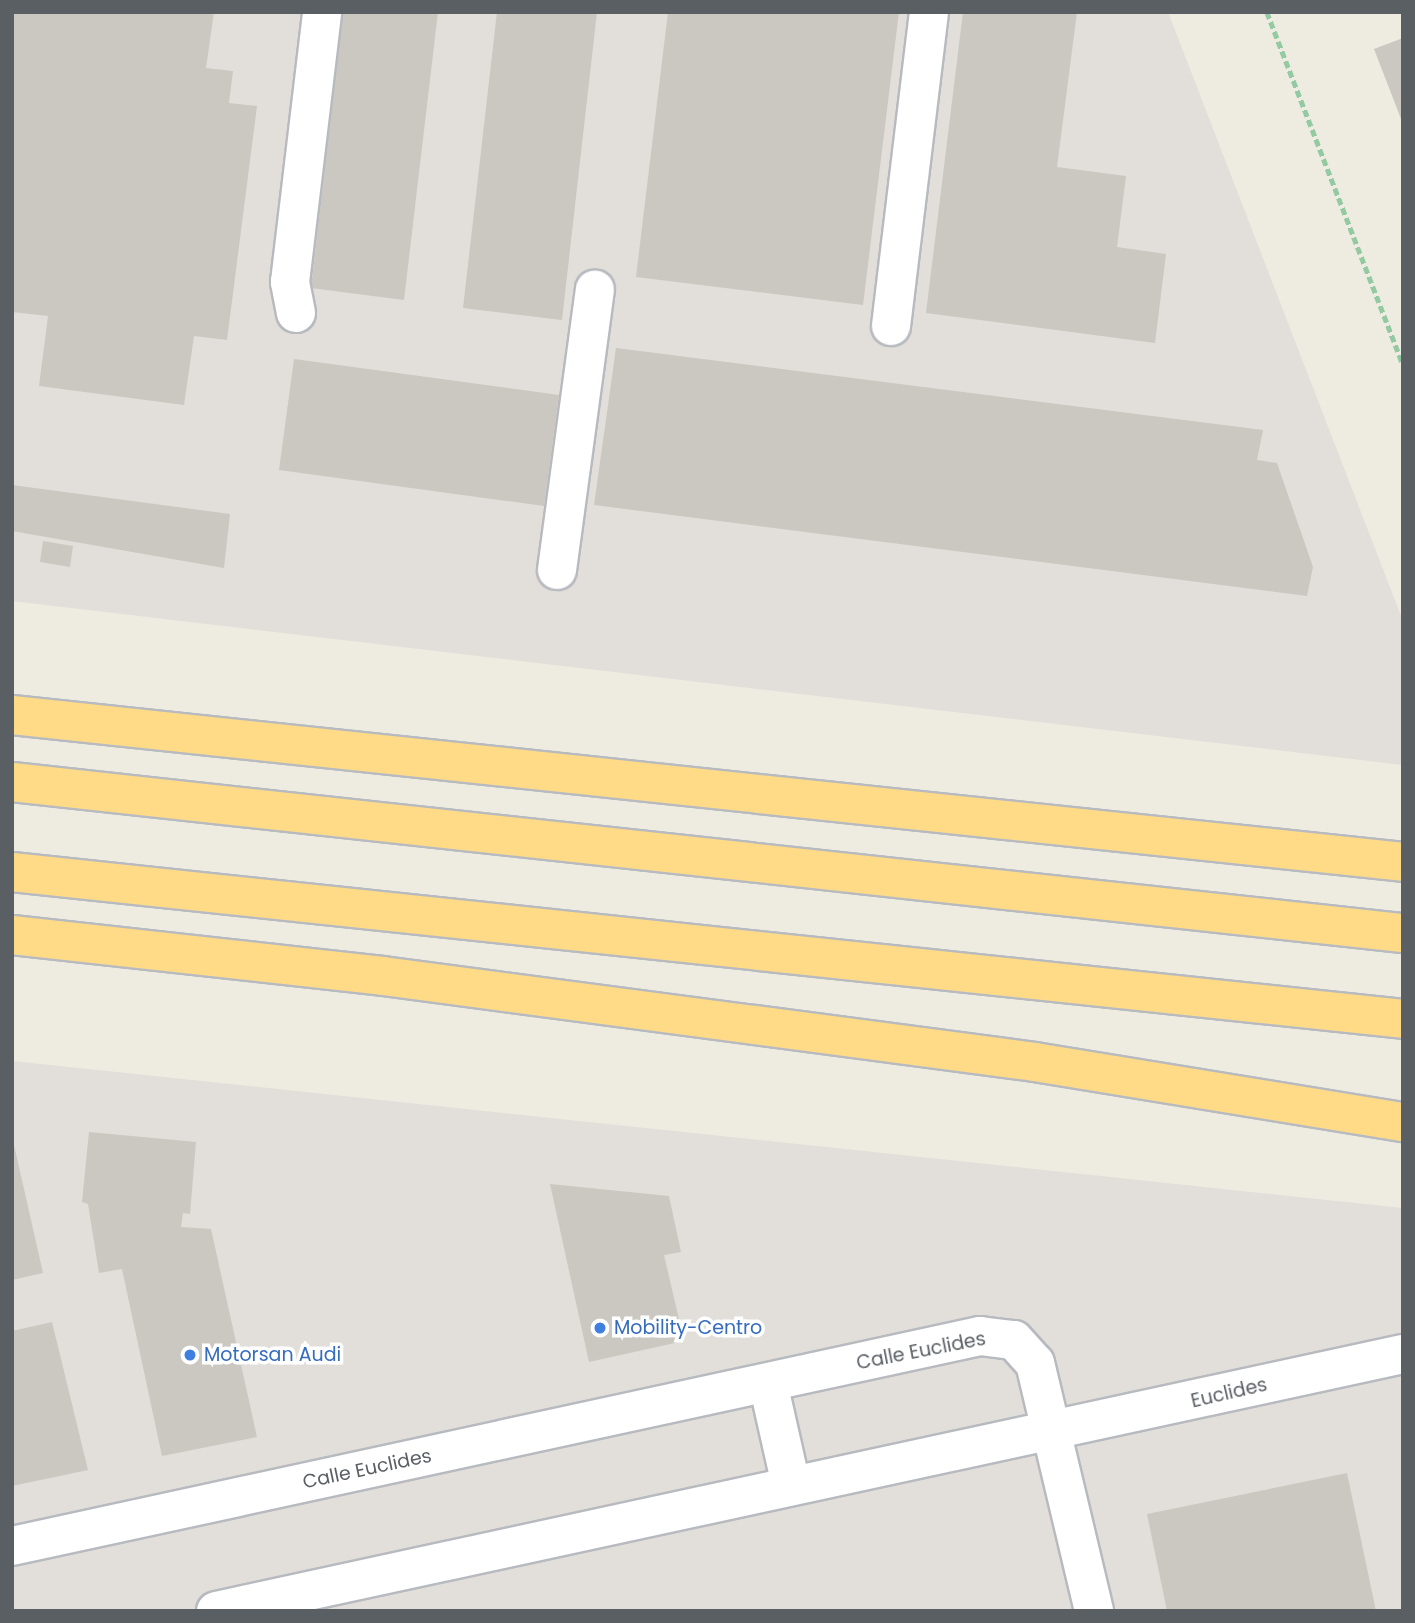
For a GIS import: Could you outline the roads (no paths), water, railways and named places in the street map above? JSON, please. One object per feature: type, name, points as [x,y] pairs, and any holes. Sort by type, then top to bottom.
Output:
[{"type":"highway","points":[[12,715],[1403,862]]},
{"type":"highway","points":[[12,782],[1403,933]]},
{"type":"highway","points":[[12,872],[1403,1020]]},
{"type":"highway","points":[[12,935],[383,976],[1035,1062],[1334,1114],[1403,1122]]},
{"type":"highway","points":[[1334,1114],[1403,1140]]},
{"type":"street","points":[[296,313],[290,282],[322,12]]},
{"type":"street","points":[[891,326],[929,12]]},
{"type":"street","points":[[556,570],[595,290]]},
{"type":"street","name":"Calle Euclides","points":[[12,1546],[980,1336],[1014,1340],[1035,1363],[1056,1430],[1094,1611]]},
{"type":"street","name":"Euclides","points":[[1056,1430],[1403,1354]]},
{"type":"street","points":[[768,1383],[791,1485]]},
{"type":"street","points":[[216,1611],[1056,1430]]},
{"type":"place","name":"Mobility-Centro","points":[[600,1328]]},
{"type":"place","name":"Motorsan Audi","points":[[190,1355]]}]
